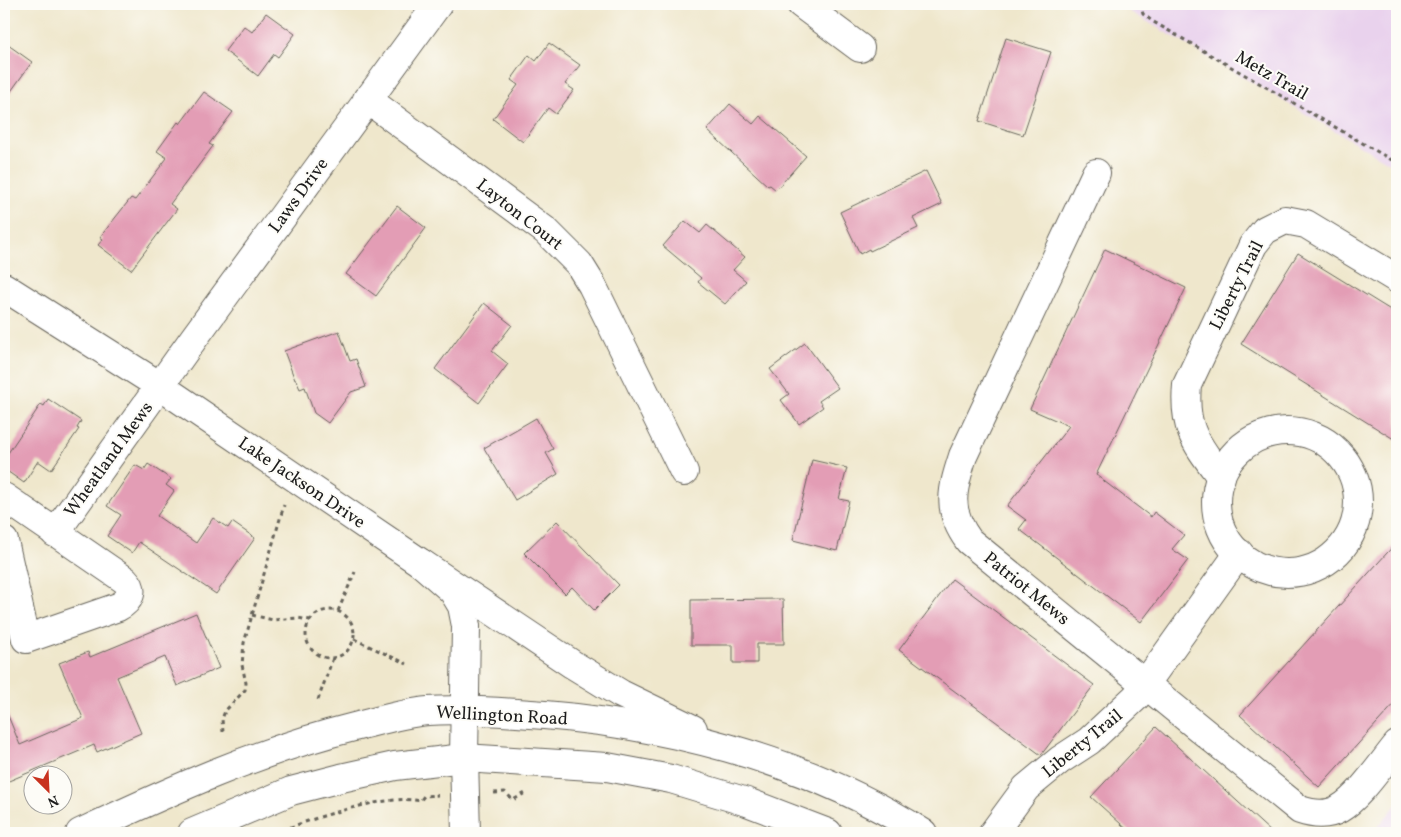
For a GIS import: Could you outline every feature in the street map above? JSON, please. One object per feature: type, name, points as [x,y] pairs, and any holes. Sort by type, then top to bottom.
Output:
[{"type":"street","name":"Laws Drive","points":[[160,386],[367,99],[438,4]]},
{"type":"street","points":[[801,4],[860,48]]},
{"type":"street","name":"Layton Court","points":[[367,99],[546,231],[562,244],[579,264],[592,286],[684,472]]},
{"type":"street","name":"Patriot Mews","points":[[1096,173],[963,456],[952,494],[961,530],[969,541],[1300,810],[1314,814],[1338,810],[1349,801],[1397,745]]},
{"type":"street","name":"Liberty Trail","points":[[1221,477],[1199,448],[1190,429],[1186,406],[1187,385],[1253,245],[1265,230],[1285,220],[1306,224],[1397,279]]},
{"type":"street","name":"Lake Jackson Drive","points":[[4,287],[160,386],[421,563],[453,591],[462,606],[466,626],[464,758],[466,833]]},
{"type":"street","name":"Wheatland Mews","points":[[55,532],[160,386]]},
{"type":"street","points":[[1276,432],[1295,432],[1313,436],[1329,444],[1342,457],[1352,473],[1358,491],[1358,509],[1354,527],[1345,544],[1332,557],[1316,567],[1299,572],[1280,572],[1262,568],[1238,553],[1222,531],[1217,513],[1217,494],[1221,477],[1230,461],[1243,447],[1258,437],[1276,432]]},
{"type":"street","name":"Wheatland Mews","points":[[4,498],[125,580],[132,591],[128,600],[118,607],[26,639],[4,541]]},
{"type":"street","name":"Liberty Trail","points":[[993,833],[1026,788],[1060,760],[1089,741],[1136,697],[1238,553]]},
{"type":"street","points":[[421,563],[535,640],[621,694],[730,748]]},
{"type":"street","name":"Wellington Road","points":[[80,833],[234,764],[314,737],[394,717],[428,711],[465,710],[557,715],[622,724],[742,750],[834,785],[892,813],[924,833]]},
{"type":"street","points":[[192,833],[291,791],[395,766],[464,758],[607,767],[671,779],[747,802],[828,833]]},
{"type":"path","name":"Metz Trail","points":[[1140,4],[1143,14],[1152,21],[1397,163]]},
{"type":"path","points":[[223,732],[222,719],[225,711],[245,690],[246,683],[242,665],[242,653],[292,476]]},
{"type":"path","points":[[338,611],[355,572]]},
{"type":"path","points":[[326,610],[338,611],[352,623],[354,639],[345,652],[333,658],[321,656],[308,643],[307,631],[311,620],[326,610]]},
{"type":"path","points":[[252,615],[273,620],[297,618],[311,620]]},
{"type":"path","points":[[354,639],[407,664]]},
{"type":"path","points":[[318,700],[333,658]]},
{"type":"path","points":[[506,792],[513,800],[528,792]]},
{"type":"path","points":[[275,833],[348,809],[406,798],[420,801],[424,796]]},
{"type":"shaded area","points":[[1123,4],[1397,4],[1397,167],[1122,7]]},
{"type":"shaded area","points":[[1397,804],[1397,833],[1373,833]]},
{"type":"building","points":[[266,13],[295,34],[278,57],[274,54],[258,76],[225,51],[244,26],[252,32]]},
{"type":"building","points":[[1006,38],[1051,52],[1023,135],[979,121]]},
{"type":"building","points":[[4,42],[32,62],[4,101]]},
{"type":"building","points":[[549,43],[580,65],[565,84],[574,90],[556,114],[548,108],[523,142],[493,119],[518,85],[511,80],[529,55],[536,61]]},
{"type":"building","points":[[204,92],[233,112],[209,144],[213,146],[170,204],[177,209],[131,270],[98,245],[103,239],[100,237],[131,198],[135,200],[167,158],[157,151],[178,122],[180,124]]},
{"type":"building","points":[[730,104],[753,124],[760,116],[806,156],[776,190],[770,185],[768,186],[707,130]]},
{"type":"building","points":[[926,171],[942,204],[913,218],[918,228],[860,254],[840,212]]},
{"type":"building","points":[[397,206],[426,228],[376,296],[346,274]]},
{"type":"building","points":[[685,221],[700,233],[707,225],[745,257],[733,270],[746,281],[725,304],[698,282],[701,278],[663,246]]},
{"type":"building","points":[[1105,249],[1186,288],[1096,475],[1151,517],[1154,512],[1184,535],[1172,549],[1188,560],[1141,622],[1019,529],[1026,520],[1007,506],[1069,426],[1030,409]]},
{"type":"building","points":[[1298,253],[1397,314],[1397,441],[1241,344]]},
{"type":"building","points":[[484,303],[512,325],[492,351],[508,364],[479,403],[435,369]]},
{"type":"building","points":[[339,331],[350,361],[356,359],[366,387],[351,392],[328,423],[314,413],[305,387],[300,389],[284,351]]},
{"type":"building","points":[[805,343],[838,388],[819,401],[823,407],[799,424],[781,400],[789,394],[770,369]]},
{"type":"building","points":[[48,399],[81,421],[77,428],[79,429],[51,470],[38,461],[24,483],[4,469],[4,459],[41,404],[44,406]]},
{"type":"building","points":[[536,418],[553,449],[546,453],[558,474],[515,500],[484,448]]},
{"type":"building","points":[[812,460],[847,468],[839,499],[849,501],[837,551],[793,540]]},
{"type":"building","points":[[148,464],[171,479],[166,485],[174,491],[157,516],[196,543],[213,518],[228,528],[232,522],[255,538],[216,594],[139,542],[132,553],[107,536],[121,515],[107,506],[135,465],[144,470]]},
{"type":"building","points":[[557,521],[619,585],[594,610],[572,587],[565,594],[524,553]]},
{"type":"building","points":[[1397,542],[1397,701],[1319,787],[1240,715]]},
{"type":"building","points":[[952,579],[1094,685],[1041,755],[899,650]]},
{"type":"building","points":[[783,599],[784,644],[757,644],[757,663],[733,663],[733,645],[691,645],[691,600]]},
{"type":"building","points":[[196,613],[219,668],[177,686],[165,657],[117,677],[141,733],[97,752],[94,745],[49,764],[22,764],[22,775],[4,783],[4,706],[20,745],[83,718],[59,663],[88,652],[90,657]]},
{"type":"building","points":[[1156,727],[1272,833],[1131,833],[1091,797]]}]
